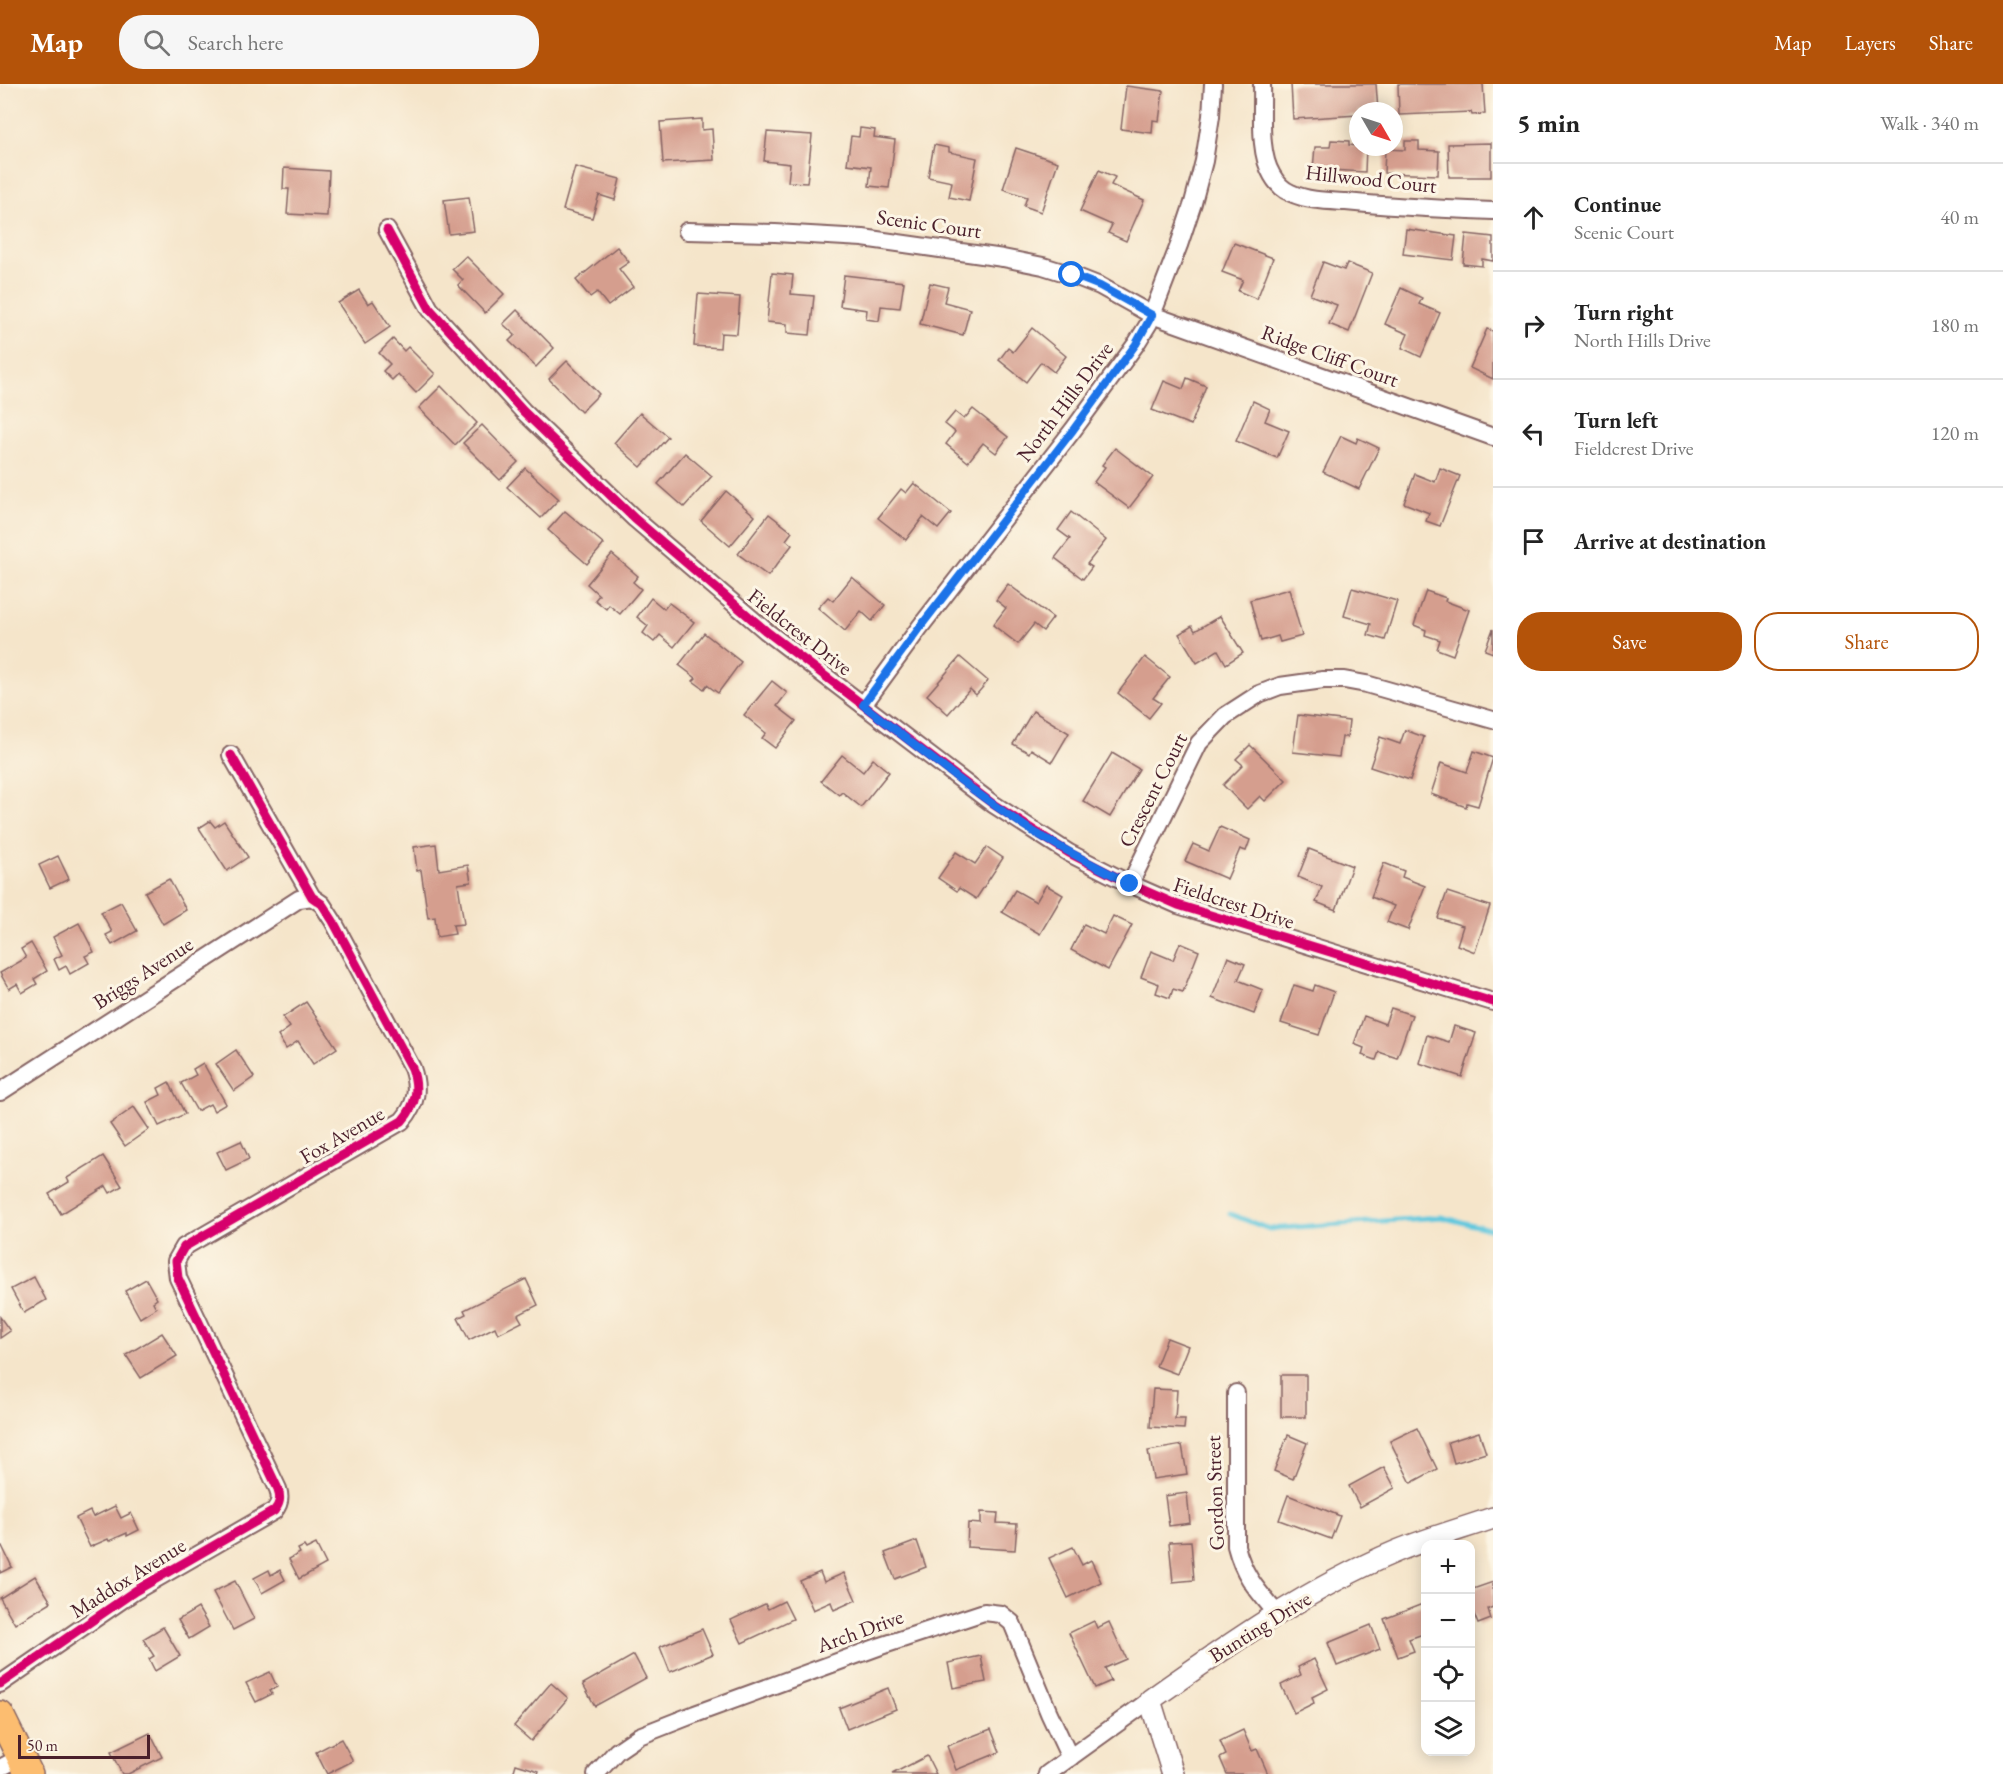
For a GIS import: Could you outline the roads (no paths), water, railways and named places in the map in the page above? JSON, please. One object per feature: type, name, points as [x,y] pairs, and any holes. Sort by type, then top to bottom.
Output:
[{"type":"main road","points":[[0,1715],[17,1766]]},
{"type":"street","name":"North Hills Drive","points":[[863,705],[1136,344],[1152,315],[1193,204],[1204,161],[1213,84]]},
{"type":"street","name":"Hillwood Court","points":[[1262,84],[1264,154],[1267,166],[1281,187],[1291,193],[1307,199],[1384,206],[1493,211]]},
{"type":"street","name":"Fieldcrest Drive","points":[[387,230],[430,309],[523,411],[635,519],[766,631],[993,804],[1069,852],[1130,884],[1178,905],[1493,1002]]},
{"type":"street","name":"Scenic Court","points":[[687,231],[863,238],[1003,258],[1043,266],[1081,278],[1152,315]]},
{"type":"street","name":"Ridge Cliff Court","points":[[1152,315],[1493,437]]},
{"type":"street","name":"Crescent Court","points":[[1130,884],[1199,743],[1225,716],[1259,694],[1280,686],[1302,682],[1344,680],[1366,684],[1493,720]]},
{"type":"street","name":"Fox Avenue","points":[[231,755],[312,897],[322,904],[333,921],[412,1068],[417,1091],[409,1113],[402,1121],[184,1247],[176,1261],[178,1278],[278,1489],[280,1496],[278,1507]]},
{"type":"street","name":"Briggs Avenue","points":[[0,1092],[299,899],[312,897]]},
{"type":"street","name":"Gordon Street","points":[[1236,1393],[1236,1546],[1248,1580],[1278,1615]]},
{"type":"street","name":"Maddox Avenue","points":[[0,1684],[135,1591],[278,1507]]},
{"type":"street","name":"Bunting Drive","points":[[1047,1774],[1204,1662],[1278,1615],[1361,1568],[1397,1551],[1493,1518]]},
{"type":"street","name":"Arch Drive","points":[[596,1774],[617,1751],[639,1736],[881,1646],[984,1612],[1001,1614],[1012,1623],[1070,1758]]},
{"type":"street","points":[[1150,1700],[1173,1774]]},
{"type":"waterway","points":[[1230,1214],[1269,1229],[1441,1217],[1493,1230]]}]
